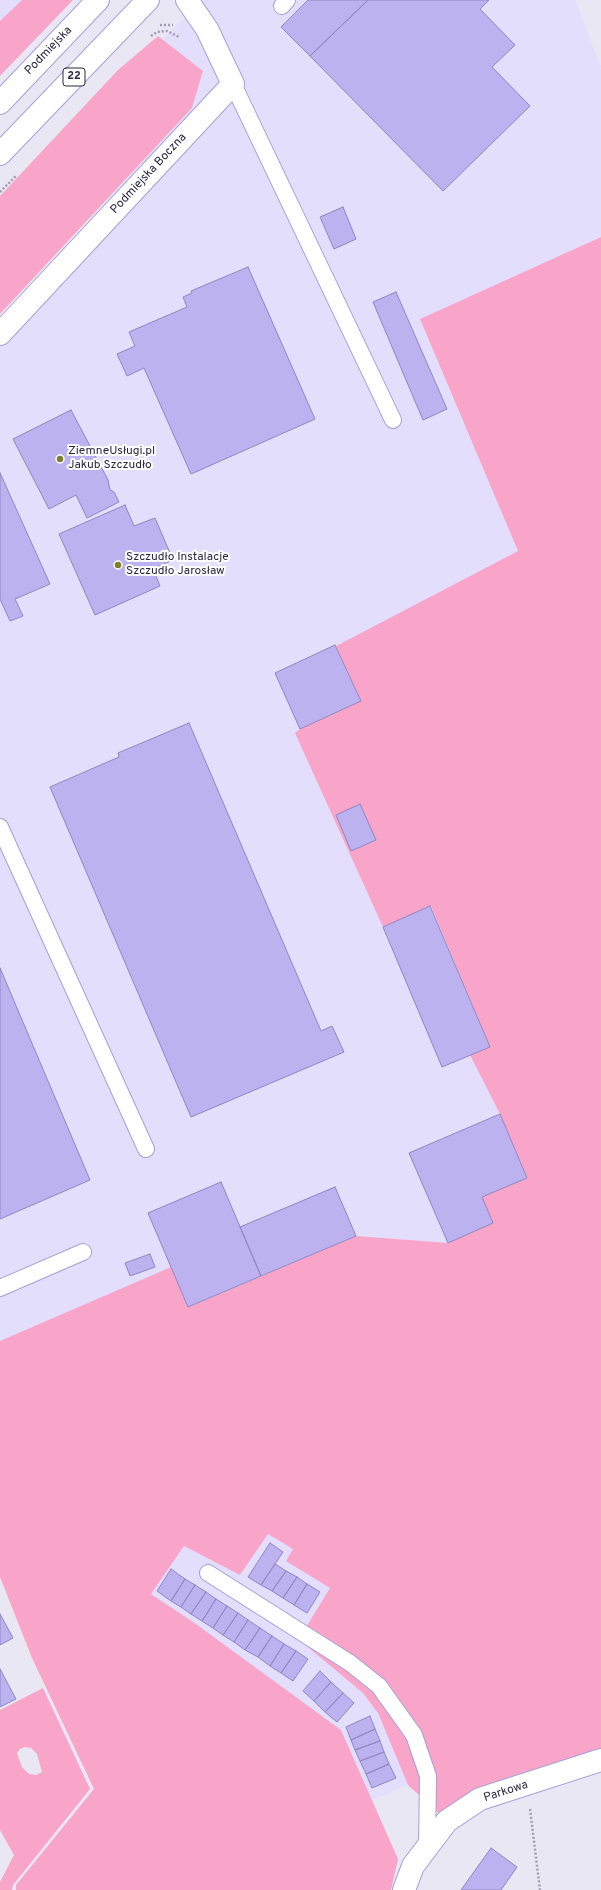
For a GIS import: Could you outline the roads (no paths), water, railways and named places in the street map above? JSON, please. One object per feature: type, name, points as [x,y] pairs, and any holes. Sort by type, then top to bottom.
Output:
[{"type":"street","name":"Podmiejska","points":[[0,103],[98,0]]},
{"type":"street","name":"22","points":[[0,154],[148,0]]},
{"type":"street","points":[[187,0],[207,29],[233,84]]},
{"type":"street","name":"Podmiejska Boczna","points":[[0,334],[233,84]]},
{"type":"street","name":"Parkowa","points":[[404,1890],[413,1866],[447,1820],[480,1799],[601,1760]]},
{"type":"lane","points":[[233,84],[393,420]]},
{"type":"lane","points":[[0,827],[146,1149]]},
{"type":"lane","points":[[0,1288],[83,1252]]},
{"type":"lane","points":[[208,1572],[350,1663],[379,1686],[414,1735],[428,1776],[427,1848]]},
{"type":"place","name":"ZiemneUsługi.pl Jakub Szczudło","points":[[60,459]]},
{"type":"place","name":"Szczudło Instalacje Szczudło Jarosław","points":[[118,565]]}]
